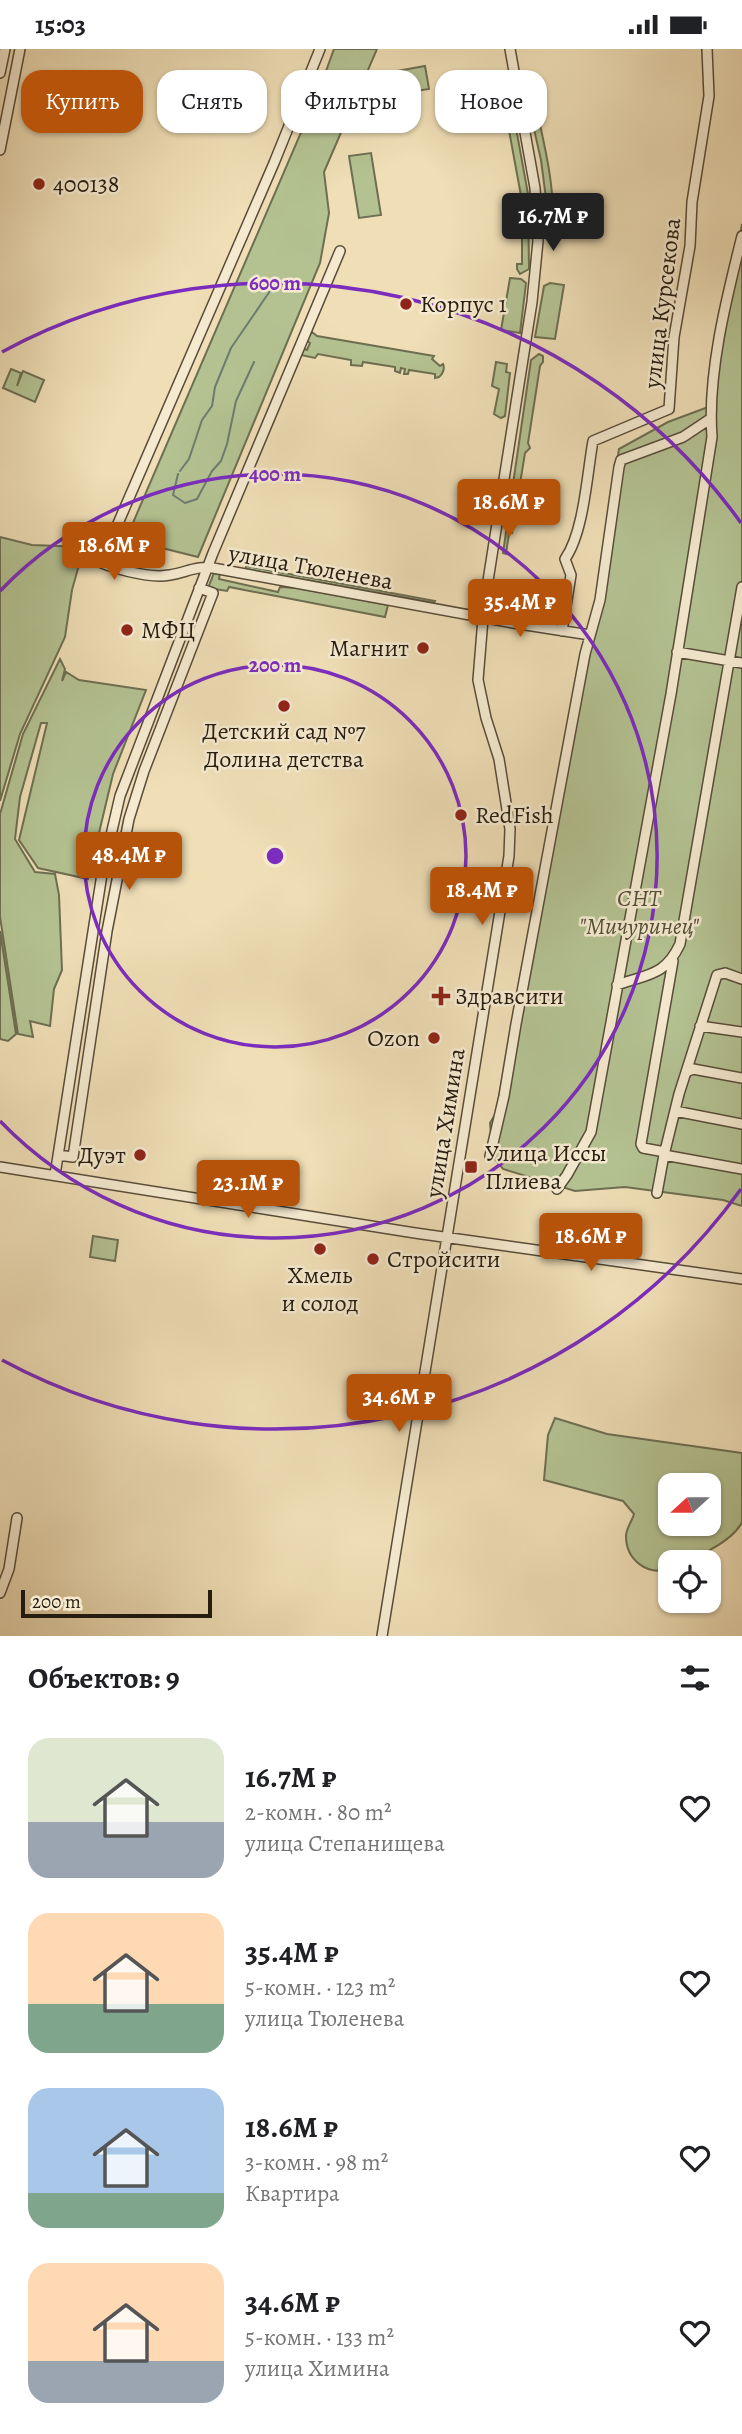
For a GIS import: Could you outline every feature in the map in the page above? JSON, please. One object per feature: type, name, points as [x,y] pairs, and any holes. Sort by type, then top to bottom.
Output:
[{"type":"street","points":[[0,73],[5,49]]},
{"type":"street","points":[[0,150],[20,49]]},
{"type":"street","name":"улица Тюленева","points":[[320,49],[274,163],[112,539],[106,549],[90,552],[90,558],[156,577],[198,567],[207,568],[590,635]]},
{"type":"street","name":"улица Химина","points":[[382,1636],[509,856],[510,829],[499,759],[478,680],[483,617],[532,302],[538,241],[536,188],[510,49]]},
{"type":"street","name":"улица Курсекова","points":[[562,631],[571,575],[565,559],[577,534],[593,440],[669,409],[674,337],[690,246],[692,202],[709,96],[707,49]]},
{"type":"street","points":[[557,1188],[591,1132],[677,652],[712,437],[710,419],[721,337],[742,236]]},
{"type":"street","points":[[55,1175],[112,824],[207,568],[340,251]]},
{"type":"street","points":[[490,1156],[504,1096],[590,635],[600,600],[621,460],[683,437],[710,419]]},
{"type":"street","points":[[742,587],[680,944],[673,960],[641,1144],[643,1148],[665,1154],[742,1169]]},
{"type":"street","points":[[58,1155],[73,1157],[124,839],[144,771],[213,593],[200,588]]},
{"type":"street","points":[[677,652],[742,663]]},
{"type":"street","points":[[617,985],[663,970],[673,960]]},
{"type":"street","points":[[657,1193],[675,1111],[717,975],[725,973],[742,979]]},
{"type":"street","points":[[700,1026],[742,1032]]},
{"type":"street","points":[[686,1072],[693,1069],[742,1078]]},
{"type":"street","points":[[675,1111],[742,1124]]},
{"type":"street","points":[[0,1167],[445,1237],[742,1279]]},
{"type":"street","points":[[0,1593],[9,1569],[16,1518]]},
{"type":"green space","points":[[334,49],[377,49],[368,70],[326,70]]},
{"type":"green space","points":[[425,66],[429,89],[421,90],[421,70],[403,70]]},
{"type":"green space","points":[[301,133],[341,133],[324,172],[329,213],[320,263],[198,557],[126,539]]},
{"type":"green space","points":[[509,133],[517,133],[528,194],[529,269],[520,274],[517,264],[522,264],[522,201]]},
{"type":"green space","points":[[535,133],[542,133],[551,184],[552,213],[549,222]]},
{"type":"green space","points":[[371,153],[381,215],[359,218],[349,156]]},
{"type":"green space","name":"СНТ \"Мичуринец\"","points":[[742,224],[742,1206],[723,1200],[625,1187],[575,1191],[503,1169],[493,1157],[490,1123],[496,1113],[567,728],[596,600],[619,449],[668,422],[711,406]]},
{"type":"green space","points":[[510,278],[521,279],[526,283],[520,333],[501,330]]},
{"type":"green space","points":[[550,283],[564,285],[555,339],[535,337],[544,286]]},
{"type":"green space","points":[[312,332],[317,336],[434,356],[432,359],[440,366],[443,364],[443,371],[435,378],[435,374],[409,370],[408,374],[404,374],[405,369],[401,368],[400,373],[395,371],[395,367],[363,362],[362,366],[351,365],[351,360],[318,354],[315,358],[301,355],[304,349],[307,350],[310,343],[306,340]]},
{"type":"green space","points":[[539,354],[543,356],[543,362],[540,366],[528,443],[530,448],[525,453],[506,554],[503,553],[531,360]]},
{"type":"green space","points":[[496,362],[507,364],[506,372],[510,373],[505,416],[501,418],[494,414],[499,389],[492,386]]},
{"type":"green space","points":[[11,369],[21,373],[17,386],[23,371],[44,380],[35,402],[3,388]]},
{"type":"green space","points":[[0,537],[32,545],[84,547],[72,590],[65,637],[20,734],[0,801]]},
{"type":"green space","points":[[246,566],[435,601],[434,603],[246,569]]},
{"type":"green space","points":[[214,573],[220,573],[219,579],[278,592],[280,587],[298,588],[388,605],[385,617],[229,587],[227,591],[208,588]]},
{"type":"green space","points":[[60,659],[65,669],[62,681],[66,672],[79,680],[146,690],[113,774],[88,879],[38,868],[19,840],[47,723],[41,723],[20,797],[15,839],[35,872],[55,874],[59,895],[62,970],[54,989],[50,1026],[30,1021],[33,1037],[18,1034],[0,917],[0,814],[23,734]]},
{"type":"green space","points":[[0,931],[16,1034],[8,1041],[0,1039]]},
{"type":"green space","points":[[93,1236],[118,1240],[115,1261],[90,1257]]},
{"type":"green space","points":[[555,1418],[607,1434],[742,1453],[742,1522],[730,1536],[710,1550],[658,1550],[658,1570],[654,1570],[640,1564],[630,1552],[626,1533],[634,1514],[623,1501],[544,1480],[548,1435]]},
{"type":"waterway","points":[[180,471],[189,459],[202,420],[212,406],[215,387],[231,348],[270,291]]},
{"type":"waterway","points":[[178,474],[173,495],[185,503],[197,499],[212,471],[221,461],[236,401],[254,362]]},
{"type":"place","name":"400138","points":[[39,184]]},
{"type":"place","name":"Корпус 1","points":[[406,304]]},
{"type":"place","name":"МФЦ","points":[[127,630]]},
{"type":"place","name":"Магнит","points":[[423,648]]},
{"type":"place","name":"Детский сад №7 Долина детства","points":[[284,706]]},
{"type":"place","name":"RedFish","points":[[461,815]]},
{"type":"place","name":"Здравсити","points":[[441,996]]},
{"type":"place","name":"Ozon","points":[[434,1038]]},
{"type":"place","name":"Дуэт","points":[[140,1155]]},
{"type":"place","name":"Улица Иссы Плиева","points":[[471,1167]]},
{"type":"place","name":"Хмель и солод","points":[[320,1249]]},
{"type":"place","name":"Стройсити","points":[[373,1259]]}]
